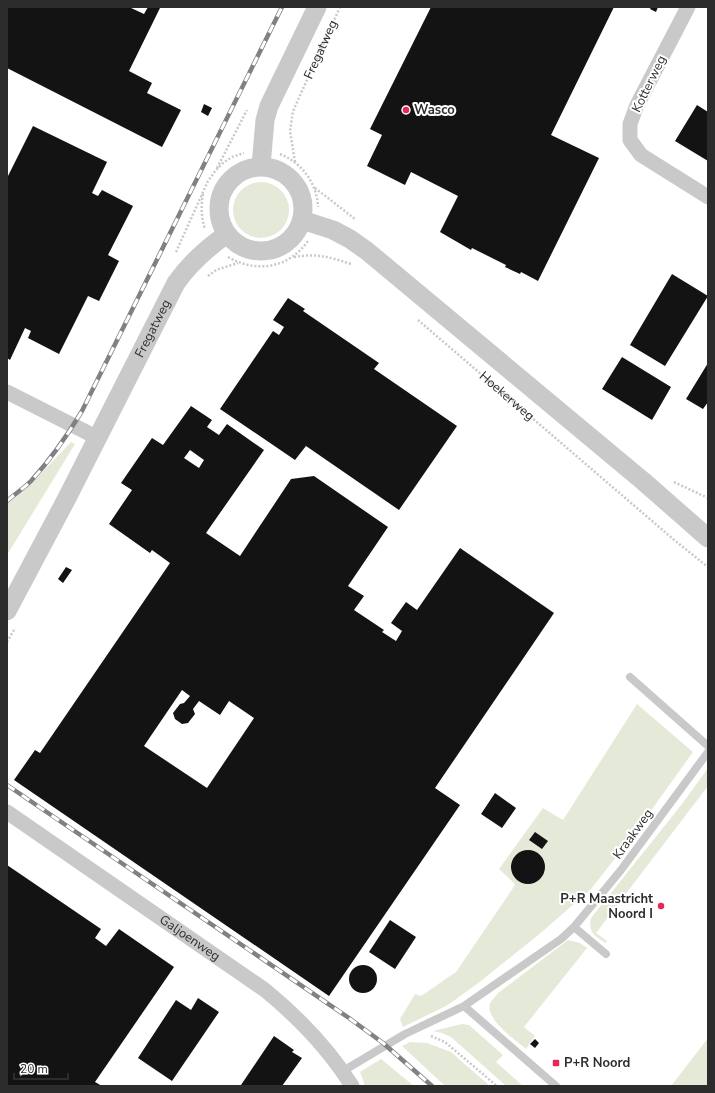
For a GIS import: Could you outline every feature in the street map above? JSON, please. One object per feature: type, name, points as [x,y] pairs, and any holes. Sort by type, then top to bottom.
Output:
[{"type":"street","name":"Fregatweg","points":[[261,158],[265,120],[269,106],[317,7]]},
{"type":"street","name":"Kotterweg","points":[[688,7],[637,105],[630,124],[630,140],[641,155],[708,197]]},
{"type":"street","points":[[261,158],[270,167],[280,170],[295,183],[300,191],[304,210],[309,222],[288,242],[281,246],[265,251],[248,249],[220,239],[222,226],[219,217],[220,199],[223,190],[235,175],[261,158]]},
{"type":"street","name":"Hoekerweg","points":[[309,222],[333,230],[350,239],[367,251],[643,481],[708,538]]},
{"type":"street","name":"Fregatweg","points":[[7,611],[98,438],[176,283],[188,266],[220,239]]},
{"type":"street","points":[[7,392],[98,438]]},
{"type":"street","name":"Galjoenweg","points":[[7,812],[265,990],[303,1024],[343,1071],[352,1086]]},
{"type":"lane","points":[[630,677],[708,746]]},
{"type":"lane","name":"Kraakweg","points":[[343,1071],[414,1030],[464,1006],[561,938],[574,927],[621,870],[708,752]]},
{"type":"lane","points":[[574,927],[606,954]]},
{"type":"lane","points":[[464,1006],[556,1086]]},
{"type":"path","name":"Fregatweg","points":[[295,162],[290,140],[293,111],[340,7]]},
{"type":"path","points":[[250,105],[216,170],[208,181],[203,194],[201,207],[202,220],[206,232],[220,239],[225,255],[239,263],[253,266],[267,266],[281,263],[293,257],[308,254],[320,255],[353,264]]},
{"type":"path","points":[[216,170],[232,157],[251,151],[261,158],[274,152],[285,156],[295,162],[306,173],[314,187],[318,200],[318,212],[309,222],[311,237],[303,248],[293,257]]},
{"type":"path","name":"Hoekerweg","points":[[414,316],[673,539],[708,567]]},
{"type":"path","points":[[414,1030],[445,1042],[497,1086]]},
{"type":"green space","points":[[261,182],[272,185],[281,190],[286,199],[289,210],[286,221],[281,230],[272,235],[261,238],[250,235],[241,230],[236,221],[233,210],[236,199],[241,190],[250,185]]},
{"type":"green space","points":[[71,442],[75,444],[7,555],[7,504],[33,482]]},
{"type":"green space","points":[[637,704],[693,752],[635,833],[591,889],[543,931],[481,981],[448,1005],[403,1027],[400,1019],[415,994],[421,996],[456,972],[513,888],[515,884],[499,869],[543,808],[563,820]]},
{"type":"green space","points":[[708,768],[708,786],[596,933],[607,941],[606,943],[604,942],[591,930],[591,918],[682,804]]},
{"type":"green space","points":[[568,940],[580,943],[587,948],[524,1027],[535,1036],[526,1049],[508,1035],[496,1022],[492,1016],[490,1003],[498,993]]},
{"type":"green space","points":[[462,1024],[469,1025],[503,1055],[496,1062],[523,1086],[506,1086],[451,1037],[433,1031]]},
{"type":"green space","points":[[708,1038],[708,1086],[671,1086]]},
{"type":"green space","points":[[410,1042],[427,1043],[451,1052],[490,1086],[445,1086],[402,1046]]},
{"type":"green space","points":[[381,1059],[414,1086],[365,1086],[360,1072]]},
{"type":"building","points":[[7,7],[129,7],[144,14],[148,7],[160,8],[129,71],[152,83],[147,93],[181,110],[162,147],[7,68]]},
{"type":"building","points":[[431,7],[614,7],[551,135],[599,158],[538,281],[521,272],[520,274],[505,267],[506,265],[472,248],[471,250],[440,232],[458,196],[411,172],[405,185],[367,166],[382,135],[370,129]]},
{"type":"building","points":[[651,7],[658,7],[656,12],[650,9]]},
{"type":"building","points":[[204,104],[212,108],[208,116],[201,112]]},
{"type":"building","points":[[697,105],[708,112],[708,161],[675,141]]},
{"type":"building","points":[[33,126],[107,162],[92,193],[98,196],[102,190],[133,206],[108,255],[119,261],[99,301],[88,296],[59,354],[28,338],[31,331],[25,328],[10,360],[7,358],[7,178]]},
{"type":"building","points":[[672,274],[708,296],[665,366],[630,345]]},
{"type":"building","points":[[288,298],[305,309],[303,311],[379,363],[374,369],[457,426],[399,510],[306,446],[295,460],[220,409],[273,331],[279,335],[284,327],[273,320]]},
{"type":"building","points":[[622,357],[671,387],[652,420],[602,389]]},
{"type":"building","points":[[708,363],[708,402],[703,409],[686,399]]},
{"type":"building","points":[[191,406],[212,420],[207,427],[219,435],[227,424],[264,450],[206,533],[240,556],[291,479],[314,476],[388,527],[348,586],[364,596],[354,610],[384,630],[382,632],[396,641],[402,631],[391,623],[406,602],[417,610],[460,548],[554,613],[435,788],[460,805],[329,996],[14,780],[35,750],[40,753],[170,563],[152,550],[150,553],[109,524],[132,490],[121,483],[152,438],[163,445]],"holes":[[[190,450],[204,460],[199,468],[184,458]],[[182,690],[190,696],[184,703],[180,704],[173,713],[175,719],[182,724],[188,723],[195,714],[193,709],[199,701],[220,715],[229,701],[254,718],[207,788],[144,746]]]},
{"type":"building","points":[[66,567],[72,570],[63,583],[58,579]]},
{"type":"building","points":[[495,793],[516,808],[502,828],[481,814]]},
{"type":"building","points":[[535,832],[548,841],[542,849],[529,840]]},
{"type":"building","points":[[525,850],[531,850],[540,855],[544,861],[544,873],[540,879],[531,884],[525,884],[516,879],[511,870],[511,864],[516,855]]},
{"type":"building","points":[[7,865],[101,929],[95,938],[106,946],[119,929],[174,967],[95,1082],[102,1086],[7,1086]]},
{"type":"building","points":[[390,920],[416,937],[395,969],[369,952]]},
{"type":"building","points":[[363,965],[373,969],[377,979],[373,989],[363,993],[353,989],[349,979],[353,969]]},
{"type":"building","points":[[198,998],[219,1012],[172,1081],[138,1058],[176,1000],[191,1010]]},
{"type":"building","points":[[274,1036],[294,1050],[292,1052],[302,1058],[282,1086],[241,1085]]},
{"type":"building","points":[[535,1039],[539,1043],[535,1048],[530,1044]]},
{"type":"railway","points":[[7,501],[28,484],[38,473],[71,429],[82,411],[282,7]]},
{"type":"railway","points":[[7,785],[349,1018],[383,1043],[432,1086]]},
{"type":"place","name":"Wasco","points":[[406,110]]},
{"type":"place","name":"P+R Maastricht Noord I","points":[[661,906]]},
{"type":"place","name":"P+R Noord","points":[[556,1063]]}]
